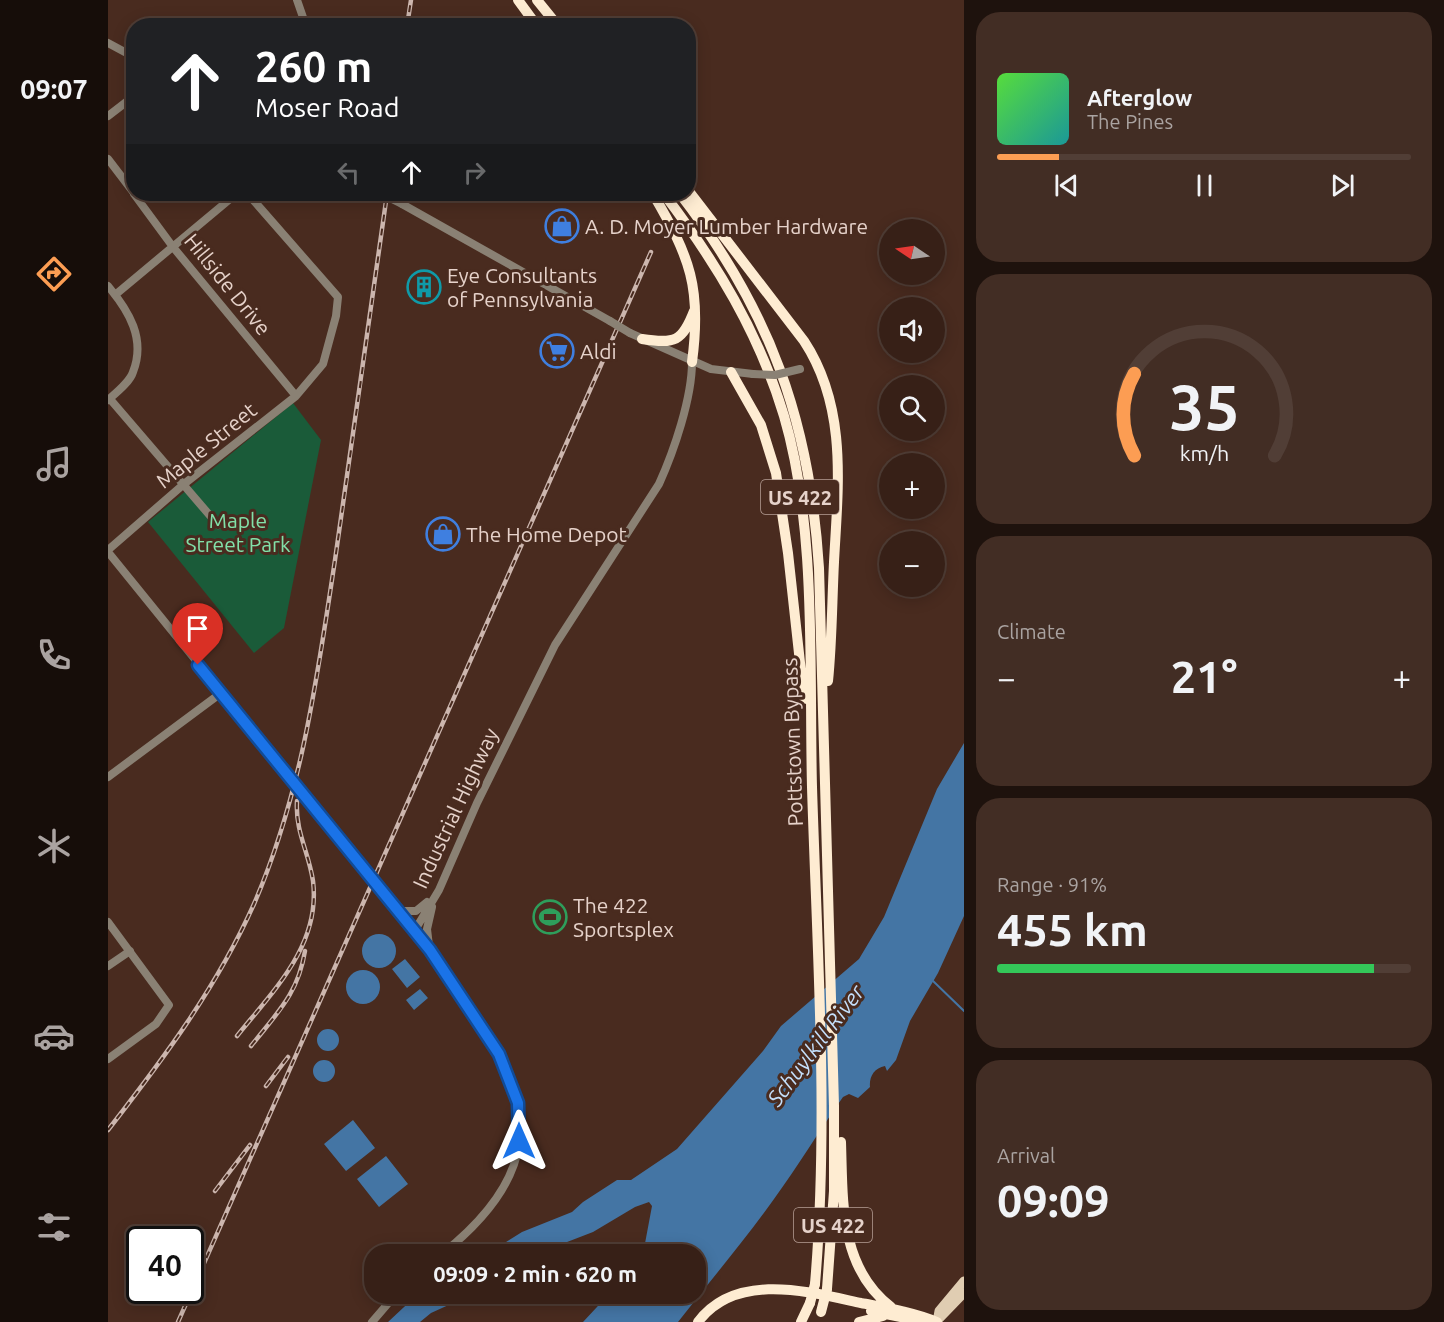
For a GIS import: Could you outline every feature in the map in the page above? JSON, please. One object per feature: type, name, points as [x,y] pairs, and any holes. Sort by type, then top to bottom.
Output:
[{"type":"highway","points":[[518,0],[531,18]]},
{"type":"highway","points":[[536,0],[549,18]]},
{"type":"highway","points":[[696,199],[778,304],[818,362],[834,417],[839,447],[829,676],[824,732]]},
{"type":"highway","points":[[660,201],[691,272],[697,305],[692,362]]},
{"type":"highway","name":"Pottstown Bypass","points":[[664,201],[685,221],[717,267],[751,329],[774,385],[793,455],[806,555],[822,1173],[815,1284],[803,1322]]},
{"type":"highway","name":"Pottstown Bypass","points":[[686,201],[722,252],[759,319],[774,352],[803,439],[816,526],[834,1106],[838,1157]]},
{"type":"highway","points":[[642,339],[668,342],[676,339],[686,330],[697,305]]},
{"type":"highway","points":[[731,372],[766,438],[781,496],[807,722],[813,800]]},
{"type":"highway","points":[[838,1157],[852,1253],[867,1284],[891,1313]]},
{"type":"highway","name":"US 422","points":[[819,1317],[827,1289],[838,1157]]},
{"type":"highway","points":[[698,1322],[710,1309],[723,1301],[767,1289],[784,1289],[891,1313],[908,1321],[937,1322]]},
{"type":"highway","points":[[706,1322],[720,1309],[735,1302],[773,1294],[798,1296],[937,1322]]},
{"type":"highway","points":[[859,1322],[891,1313]]},
{"type":"main road","points":[[937,1322],[939,1311],[964,1281]]},
{"type":"main road","points":[[937,1322],[964,1293]]},
{"type":"street","points":[[297,0],[303,18]]},
{"type":"street","points":[[108,43],[126,53]]},
{"type":"street","points":[[108,116],[126,102]]},
{"type":"street","name":"Hillside Drive","points":[[108,159],[126,183]]},
{"type":"street","name":"Hillside Drive","points":[[140,201],[173,247],[296,396]]},
{"type":"street","points":[[115,295],[228,201]]},
{"type":"street","name":"Maple Street","points":[[108,551],[184,484],[296,396],[323,364],[336,316],[338,297],[254,201]]},
{"type":"street","points":[[396,201],[630,333],[692,362],[711,369],[775,375],[818,362]]},
{"type":"street","points":[[108,286],[134,323],[138,349],[133,374],[109,400],[218,525]]},
{"type":"street","name":"Industrial Highway","points":[[415,930],[439,890],[477,802],[545,664],[659,484],[670,459],[692,377],[692,362]]},
{"type":"street","points":[[108,551],[415,930],[499,1054],[513,1084],[520,1121],[516,1158],[500,1198],[486,1216],[454,1244]]},
{"type":"street","points":[[108,777],[221,693]]},
{"type":"street","points":[[399,911],[416,911],[439,890]]},
{"type":"street","points":[[430,950],[427,929],[439,890]]},
{"type":"street","points":[[108,922],[169,1005],[156,1024],[108,1059]]},
{"type":"street","points":[[108,966],[130,951]]},
{"type":"street","points":[[372,1322],[388,1304]]},
{"type":"green space","name":"Maple Street Park","points":[[293,403],[321,440],[284,628],[254,653],[148,522]]},
{"type":"water","name":"Schuylkill River","points":[[964,743],[964,916],[938,973],[910,1021],[896,1060],[887,1071],[885,1066],[875,1071],[871,1076],[870,1087],[858,1098],[849,1094],[843,1097],[763,1215],[706,1287],[706,1244],[645,1244],[652,1206],[649,1202],[635,1207],[593,1232],[562,1244],[503,1244],[522,1232],[572,1212],[617,1180],[631,1180],[677,1149],[763,1051],[781,1026],[859,959],[884,917],[937,789]]},
{"type":"water","points":[[379,934],[391,939],[396,951],[391,963],[379,968],[367,963],[362,951],[367,939]]},
{"type":"water","points":[[405,959],[420,977],[407,988],[392,969]]},
{"type":"water","points":[[363,970],[375,975],[380,987],[375,999],[363,1004],[351,999],[346,987],[351,975]]},
{"type":"water","points":[[420,989],[428,998],[414,1010],[406,1000]]},
{"type":"water","points":[[328,1029],[336,1032],[339,1040],[336,1048],[328,1051],[320,1048],[317,1040],[320,1032]]},
{"type":"water","points":[[324,1060],[332,1063],[335,1071],[332,1079],[324,1082],[316,1079],[313,1071],[316,1063]]},
{"type":"water","points":[[353,1120],[375,1148],[346,1171],[324,1144]]},
{"type":"water","points":[[386,1156],[408,1184],[379,1207],[357,1179]]},
{"type":"water","points":[[407,1304],[451,1304],[431,1313],[420,1322],[388,1322]]},
{"type":"water","points":[[600,1304],[692,1304],[678,1322],[583,1322]]},
{"type":"waterway","points":[[932,980],[964,1011]]},
{"type":"railway","points":[[408,18],[411,0]]},
{"type":"railway","points":[[108,1130],[169,1049],[223,964],[254,904],[271,862],[284,820],[306,735],[322,648],[386,201]]},
{"type":"railway","points":[[178,1322],[651,252]]},
{"type":"railway","points":[[237,1036],[292,966],[310,926],[314,904],[313,881],[300,832],[297,801]]},
{"type":"railway","points":[[251,1046],[278,1013],[292,991],[305,951]]},
{"type":"railway","points":[[266,1086],[288,1057]]},
{"type":"railway","points":[[215,1191],[250,1145]]},
{"type":"place","name":"A. D. Moyer Lumber Hardware","points":[[562,226]]},
{"type":"place","name":"Eye Consultants of Pennsylvania","points":[[424,287]]},
{"type":"place","name":"Aldi","points":[[557,351]]},
{"type":"place","name":"The Home Depot","points":[[443,534]]},
{"type":"place","name":"The 422 Sportsplex","points":[[550,917]]},
{"type":"route","points":[[198,665],[412,926],[480,1024],[499,1054],[513,1084],[520,1121],[519,1141]]}]
